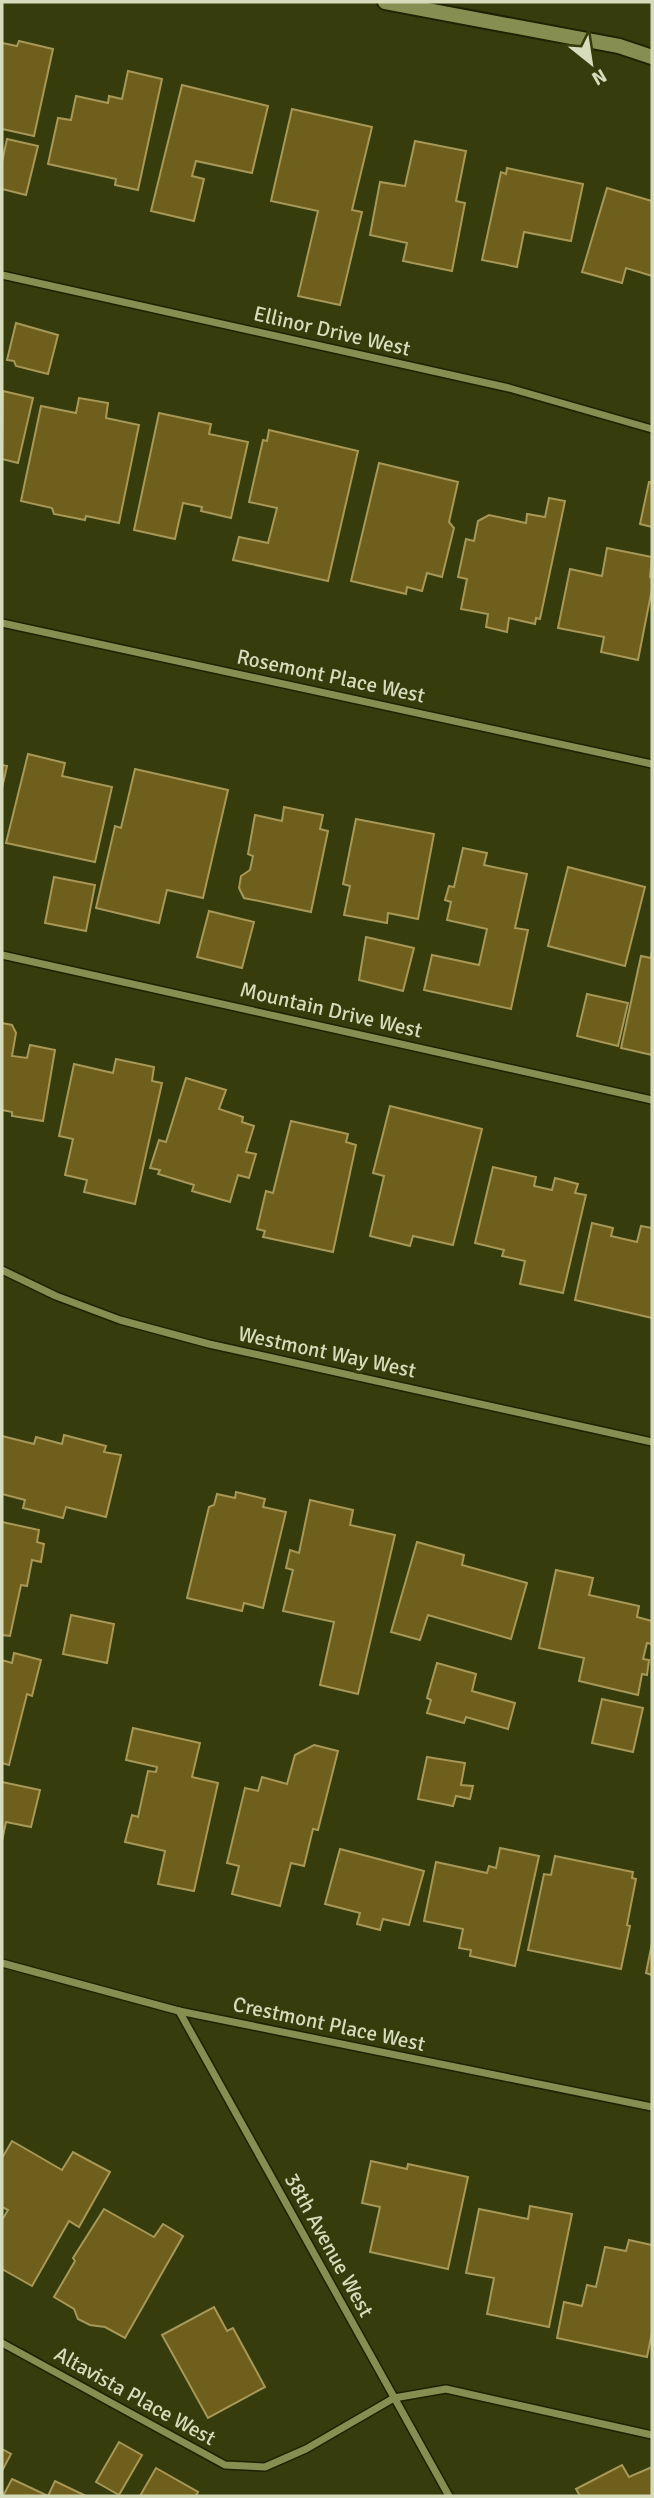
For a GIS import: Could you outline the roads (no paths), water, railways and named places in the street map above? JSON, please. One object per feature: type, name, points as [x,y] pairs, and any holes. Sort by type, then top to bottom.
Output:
[{"type":"street","points":[[385,2],[619,46],[652,57]]},
{"type":"street","name":"Ellinor Drive West","points":[[2,275],[509,388],[652,429]]},
{"type":"street","name":"Rosemont Place West","points":[[2,623],[652,764]]},
{"type":"street","name":"Mountain Drive West","points":[[2,955],[652,1100]]},
{"type":"street","name":"Westmont Way West","points":[[2,1270],[56,1296],[120,1320],[208,1344],[652,1442]]},
{"type":"street","name":"Crestmont Place West","points":[[2,1963],[179,2011],[652,2107]]},
{"type":"street","name":"38th Avenue West","points":[[179,2011],[449,2496]]},
{"type":"street","name":"Altavista Place West","points":[[2,2343],[225,2465],[265,2466],[306,2449],[394,2398],[446,2389],[652,2435]]}]
